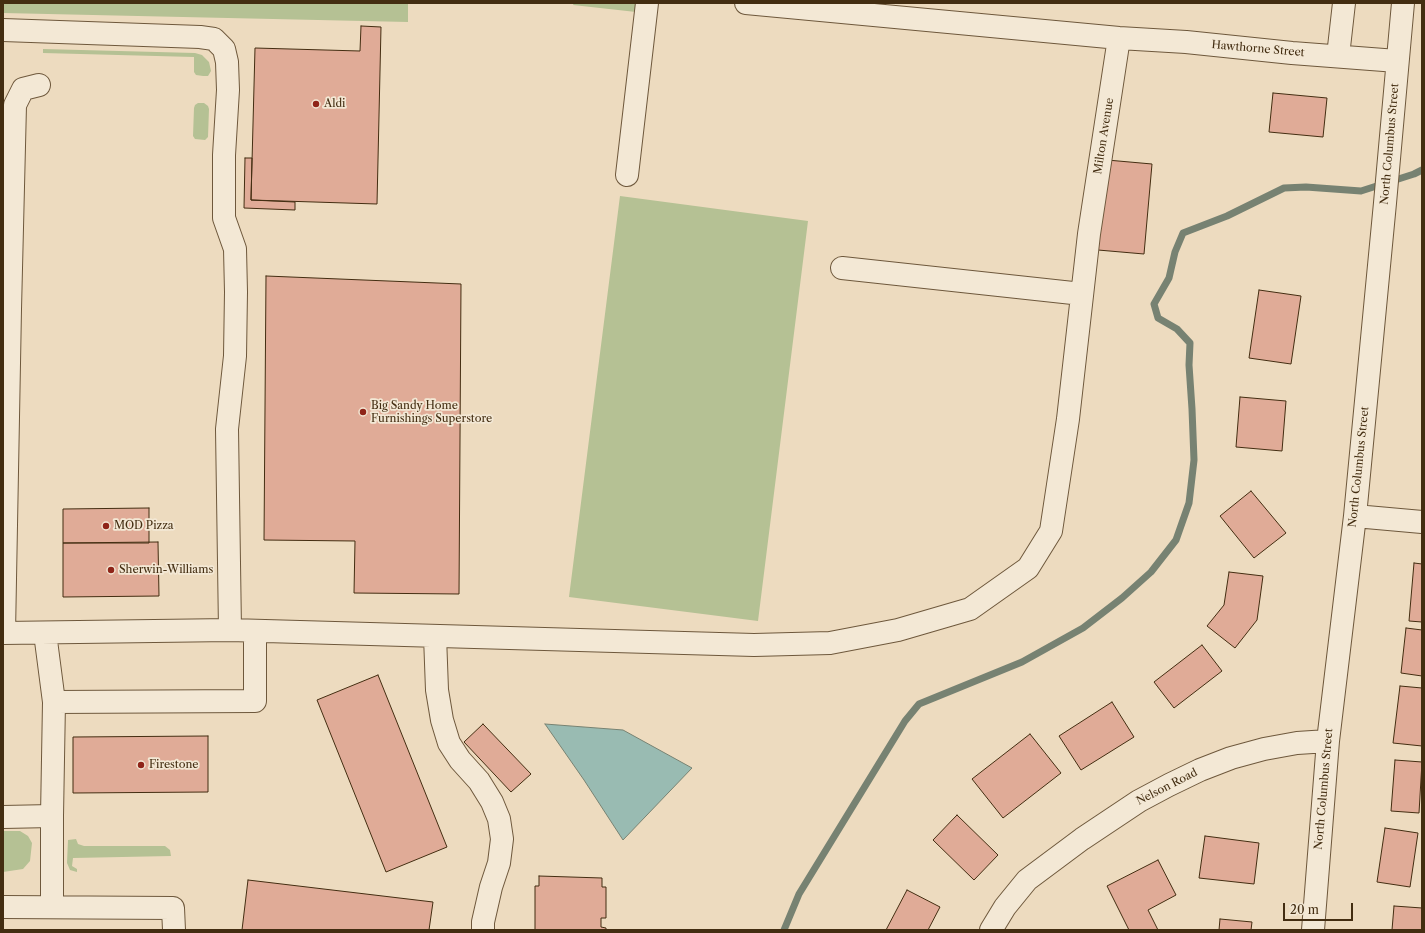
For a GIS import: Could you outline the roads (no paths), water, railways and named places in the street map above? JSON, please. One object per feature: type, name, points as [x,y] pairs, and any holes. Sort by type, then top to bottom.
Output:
[{"type":"street","points":[[627,175],[647,3]]},
{"type":"street","name":"Hawthorne Street","points":[[746,3],[1119,38],[1186,42],[1398,61]]},
{"type":"street","points":[[1338,56],[1344,3]]},
{"type":"street","name":"North Columbus Street","points":[[1313,930],[1328,741],[1355,516],[1403,3]]},
{"type":"street","points":[[3,30],[200,37],[214,39],[224,49],[227,62],[228,90],[224,155],[224,218],[235,249],[236,292],[235,356],[227,429],[230,630]]},
{"type":"street","name":"Milton Avenue","points":[[4,633],[230,630],[754,645],[830,643],[898,630],[970,609],[1028,568],[1051,531],[1068,419],[1089,234],[1119,38]]},
{"type":"street","points":[[4,633],[7,309],[15,105],[23,89],[39,85]]},
{"type":"street","points":[[842,268],[1082,294]]},
{"type":"street","points":[[1355,516],[1422,522]]},
{"type":"street","points":[[54,702],[255,701],[255,631]]},
{"type":"street","points":[[45,633],[54,702],[52,907]]},
{"type":"street","points":[[435,636],[437,690],[442,720],[449,743],[460,760],[479,781],[492,802],[499,819],[502,839],[499,863],[491,887],[483,922],[483,930]]},
{"type":"street","name":"Nelson Road","points":[[991,930],[1005,907],[1027,880],[1082,839],[1139,801],[1200,770],[1232,758],[1264,749],[1297,743],[1328,741]]},
{"type":"street","points":[[3,816],[52,816]]},
{"type":"street","points":[[3,907],[173,908],[174,930]]},
{"type":"water","points":[[545,724],[623,730],[692,768],[623,840]]},
{"type":"waterway","points":[[784,930],[799,894],[905,721],[919,704],[1022,662],[1083,628],[1122,598],[1151,572],[1176,540],[1189,503],[1194,460],[1189,365],[1190,343],[1177,329],[1158,318],[1154,304],[1169,278],[1175,252],[1183,233],[1227,216],[1284,188],[1306,187],[1361,191],[1422,170]]},
{"type":"place","name":"Aldi","points":[[316,104]]},
{"type":"place","name":"Big Sandy Home Furnishings Superstore","points":[[363,412]]},
{"type":"place","name":"MOD Pizza","points":[[106,526]]},
{"type":"place","name":"Sherwin-Williams","points":[[111,570]]},
{"type":"place","name":"Firestone","points":[[141,765]]}]
